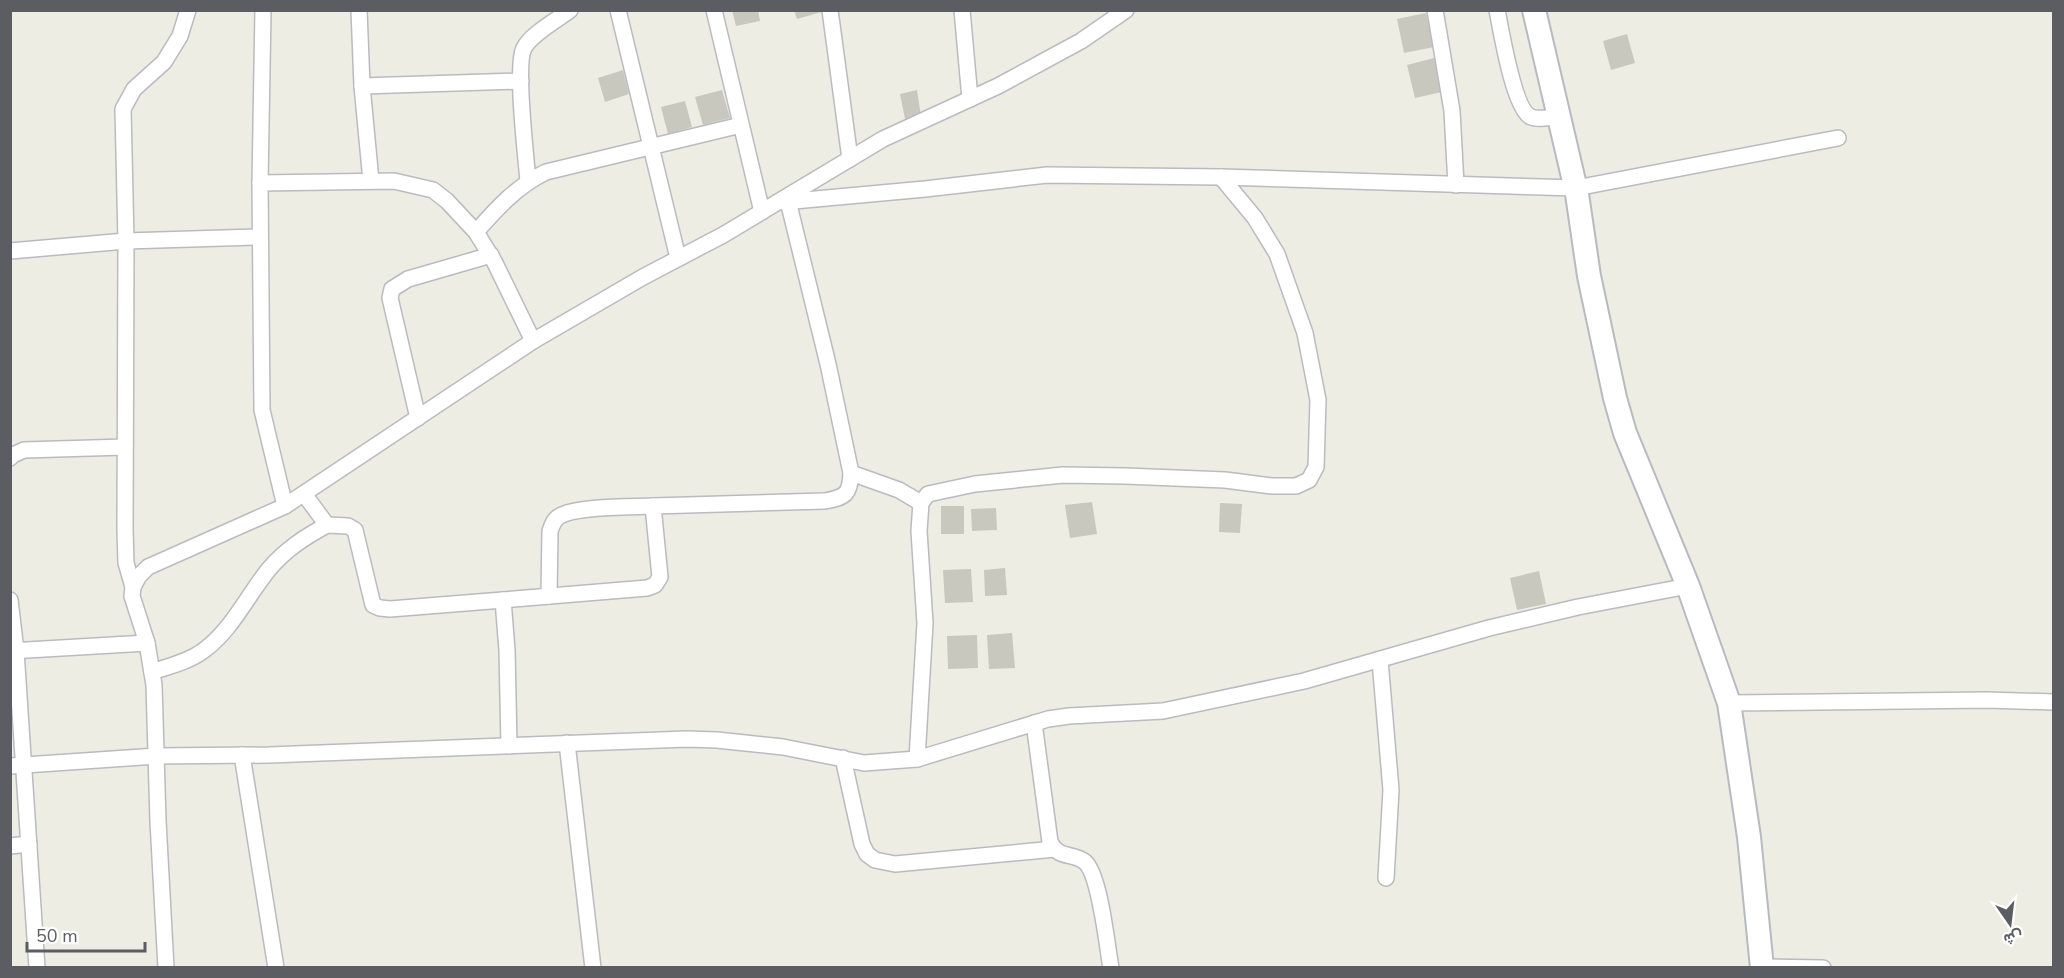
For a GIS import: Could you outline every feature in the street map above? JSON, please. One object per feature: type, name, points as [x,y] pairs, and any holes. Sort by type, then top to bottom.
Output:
[{"type":"street","points":[[133,587],[126,563],[124,447],[126,242],[123,109],[134,89],[164,62],[180,36],[188,10]]},
{"type":"street","points":[[263,10],[260,183],[262,410],[285,506]]},
{"type":"street","points":[[359,10],[362,86],[371,181]]},
{"type":"street","points":[[528,181],[521,55],[531,38],[570,10]]},
{"type":"street","points":[[618,10],[678,258]]},
{"type":"street","points":[[714,10],[762,212]]},
{"type":"street","points":[[831,10],[850,159]]},
{"type":"street","points":[[962,10],[970,99]]},
{"type":"street","points":[[166,968],[152,672],[147,644],[132,596],[133,587],[139,576],[148,567],[285,506],[533,341],[643,277],[784,202],[883,139],[970,99],[1081,42],[1126,10]]},
{"type":"street","points":[[1435,10],[1452,111],[1456,185]]},
{"type":"street","points":[[1497,10],[1516,94],[1524,110],[1531,117],[1559,117]]},
{"type":"street","points":[[1534,10],[1576,188],[1589,276],[1615,398],[1625,433],[1688,586],[1729,703],[1749,837],[1762,967],[1823,968]]},
{"type":"street","points":[[362,86],[521,81]]},
{"type":"street","points":[[476,232],[508,197],[528,181],[546,172],[741,125]]},
{"type":"street","points":[[784,202],[1047,175],[1221,177],[1576,188],[1839,138]]},
{"type":"street","points":[[916,759],[925,623],[919,531],[921,503],[928,495],[975,484],[1063,476],[1225,480],[1272,486],[1296,486],[1309,480],[1316,467],[1318,400],[1305,333],[1277,254],[1255,219],[1221,177]]},
{"type":"street","points":[[260,183],[394,181],[433,190],[447,201],[476,232],[491,255],[533,341]]},
{"type":"street","points":[[549,596],[550,531],[559,516],[585,510],[653,506],[825,501],[838,499],[846,494],[850,486],[851,472],[828,364],[784,202]]},
{"type":"street","points":[[10,251],[126,242],[261,237]]},
{"type":"street","points":[[418,418],[390,292],[395,286],[408,279],[491,255]]},
{"type":"street","points":[[10,458],[24,450],[124,447]]},
{"type":"street","points":[[851,472],[899,490],[921,503]]},
{"type":"street","points":[[304,494],[327,525]]},
{"type":"street","points":[[152,672],[203,651],[238,615],[269,569],[292,545],[327,525],[348,526],[355,530],[373,605],[380,608],[647,588],[655,585],[660,577],[653,506]]},
{"type":"street","points":[[17,766],[157,756],[242,756],[687,739],[783,747],[872,763],[916,759],[1034,723],[1069,716],[1163,711],[1304,681],[1489,628],[1578,607],[1688,586]]},
{"type":"street","points":[[10,600],[17,766],[29,844],[37,968]]},
{"type":"street","points":[[503,600],[507,650],[508,746]]},
{"type":"street","points":[[13,651],[147,644]]},
{"type":"street","points":[[1380,660],[1391,790],[1386,878]]},
{"type":"street","points":[[1729,703],[1987,700],[2054,702]]},
{"type":"street","points":[[1034,723],[1049,835],[1055,849],[1061,854],[1085,862],[1089,868],[1098,894],[1111,968]]},
{"type":"street","points":[[567,744],[592,968]]},
{"type":"street","points":[[242,756],[276,968]]},
{"type":"street","points":[[843,758],[862,844],[867,854],[875,860],[883,863],[911,863],[1055,849]]},
{"type":"street","points":[[10,846],[29,844]]},
{"type":"building","points":[[732,10],[758,10],[760,21],[736,26]]},
{"type":"building","points":[[794,10],[825,10],[825,11],[797,19]]},
{"type":"building","points":[[1426,13],[1434,47],[1404,53],[1397,19]]},
{"type":"building","points":[[1627,34],[1635,63],[1611,70],[1603,41]]},
{"type":"building","points":[[1434,58],[1442,92],[1415,98],[1407,65]]},
{"type":"building","points":[[623,70],[629,94],[605,102],[598,78]]},
{"type":"building","points":[[722,90],[730,118],[703,125],[695,97]]},
{"type":"building","points":[[917,90],[921,116],[905,119],[900,94]]},
{"type":"building","points":[[685,101],[692,127],[668,134],[661,107]]},
{"type":"building","points":[[1092,502],[1097,534],[1070,538],[1065,505]]},
{"type":"building","points":[[1220,503],[1242,504],[1240,533],[1219,532]]},
{"type":"building","points":[[941,506],[964,506],[964,534],[941,534]]},
{"type":"building","points":[[996,508],[997,530],[972,531],[971,509]]},
{"type":"building","points":[[1005,568],[1007,595],[985,596],[984,570]]},
{"type":"building","points":[[971,569],[973,602],[945,603],[943,570]]},
{"type":"building","points":[[1539,571],[1546,604],[1517,610],[1510,578]]},
{"type":"building","points":[[1012,633],[1015,668],[989,669],[987,635]]},
{"type":"building","points":[[977,635],[978,668],[948,669],[947,636]]}]
